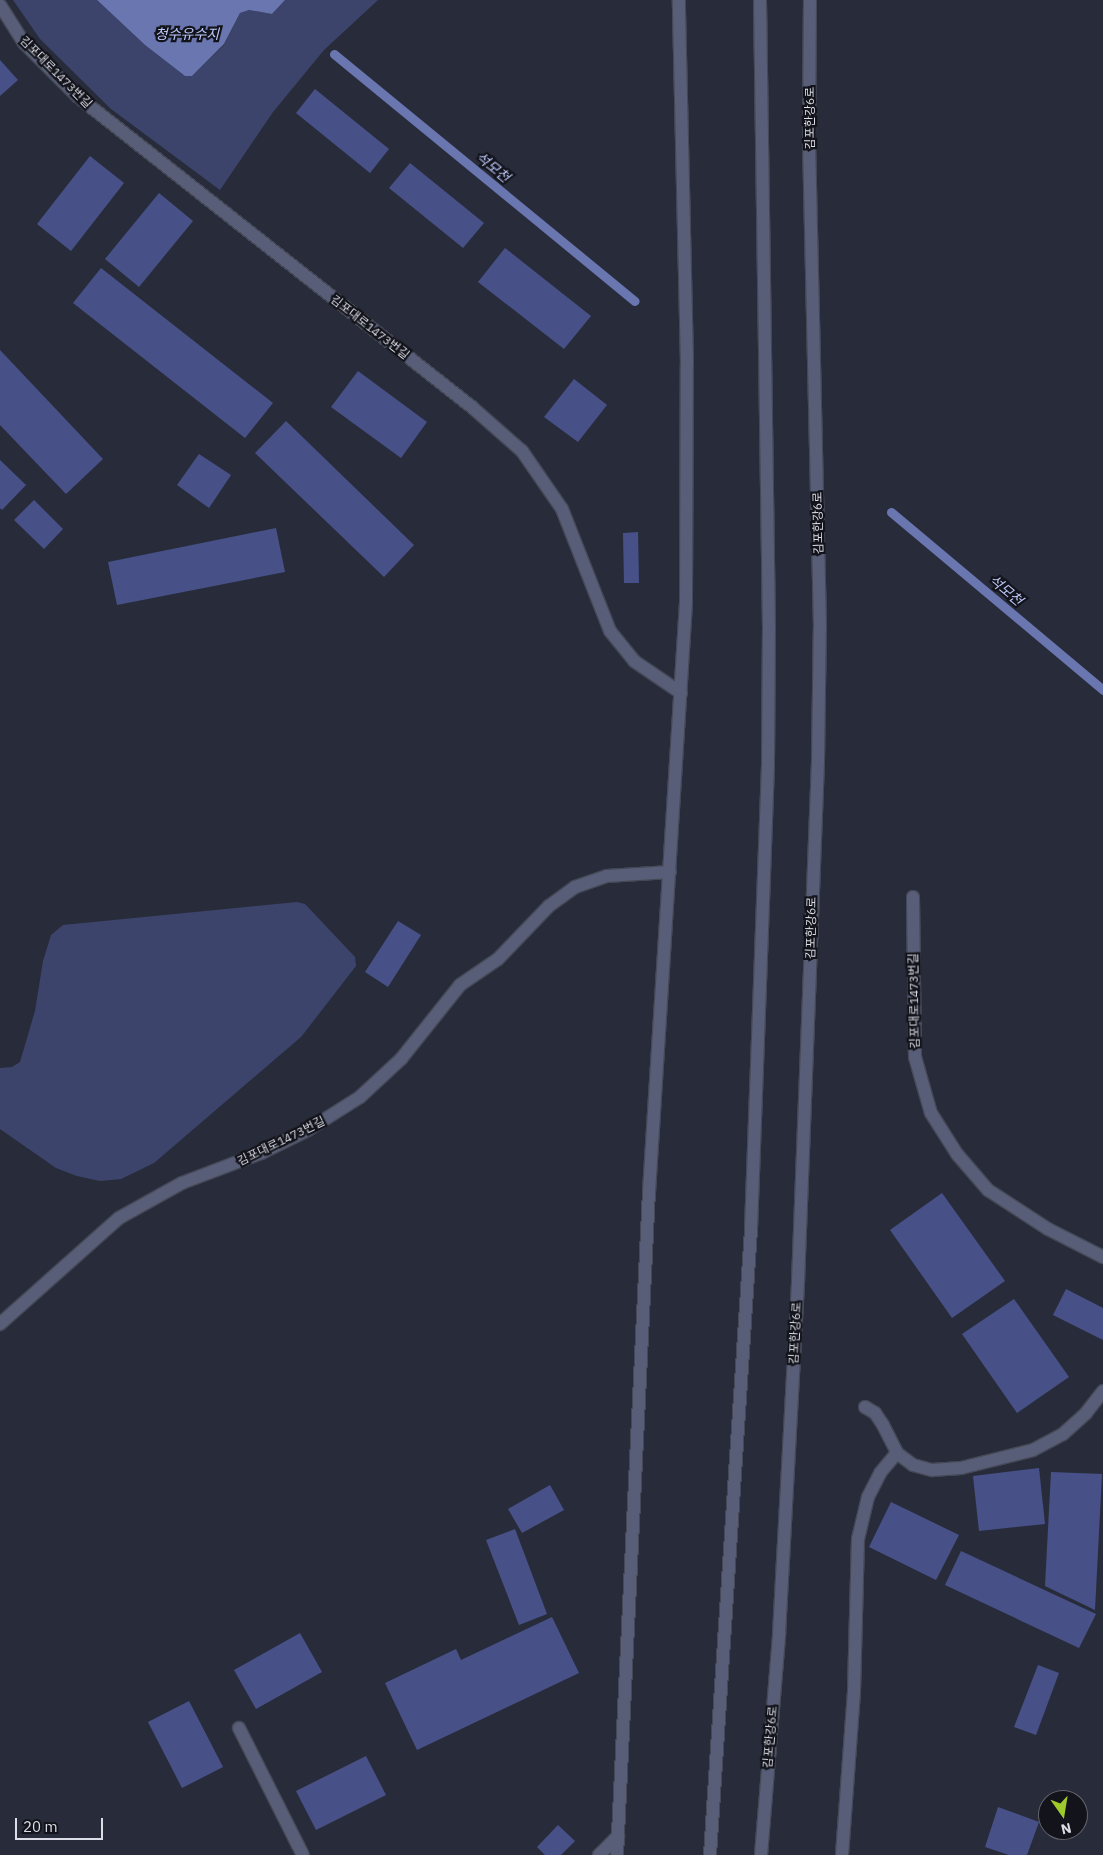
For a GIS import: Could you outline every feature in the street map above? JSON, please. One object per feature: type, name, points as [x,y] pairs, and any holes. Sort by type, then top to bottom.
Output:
[{"type":"street","points":[[617,1855],[649,1192],[681,693],[688,543],[687,363],[679,0]]},
{"type":"street","points":[[710,1855],[751,1229],[768,776],[769,629],[760,0]]},
{"type":"street","name":"김포한강6로","points":[[761,1855],[779,1634],[797,1301],[818,761],[820,626],[810,0]]},
{"type":"street","name":"김포대로1473번길","points":[[0,5],[24,43],[77,96],[473,408],[522,451],[562,509],[610,631],[634,661],[681,693]]},
{"type":"street","name":"김포대로1473번길","points":[[0,1324],[119,1218],[182,1183],[261,1153],[300,1134],[360,1097],[401,1059],[460,986],[498,959],[549,906],[575,887],[606,876],[670,872]]},
{"type":"street","name":"김포대로1473번길","points":[[913,898],[916,1057],[931,1113],[957,1154],[988,1190],[1048,1230],[1103,1257]]},
{"type":"street","points":[[865,1407],[875,1413],[883,1424],[897,1452],[913,1465],[932,1470],[1002,1460],[1033,1450],[1063,1434],[1086,1413],[1103,1391]]},
{"type":"street","points":[[842,1855],[854,1691],[858,1539],[868,1497],[880,1473],[897,1452]]},
{"type":"street","points":[[239,1728],[303,1855]]},
{"type":"street","points":[[599,1855],[618,1836]]},
{"type":"shaded area","points":[[13,0],[97,0],[145,45],[185,76],[192,76],[224,45],[240,13],[249,10],[272,14],[285,0],[378,0],[324,50],[273,112],[220,190],[111,109],[40,39]]},
{"type":"shaded area","points":[[297,902],[305,904],[355,957],[356,966],[301,1037],[154,1163],[121,1179],[100,1181],[77,1176],[56,1168],[0,1129],[0,1068],[12,1067],[20,1062],[35,1011],[43,961],[51,935],[63,925]]},
{"type":"water","name":"청수유수지","points":[[97,0],[285,0],[272,14],[249,10],[240,13],[224,44],[192,76],[185,76],[145,45]]},
{"type":"building","points":[[0,60],[18,80],[0,96]]},
{"type":"building","points":[[315,89],[389,149],[370,173],[296,113]]},
{"type":"building","points":[[90,156],[124,183],[71,251],[37,224]]},
{"type":"building","points":[[410,163],[484,223],[463,248],[389,188]]},
{"type":"building","points":[[159,193],[193,221],[139,287],[105,259]]},
{"type":"building","points":[[505,248],[591,316],[564,349],[478,282]]},
{"type":"building","points":[[101,268],[273,403],[245,438],[73,303]]},
{"type":"building","points":[[0,350],[103,459],[66,494],[0,425]]},
{"type":"building","points":[[358,371],[427,422],[401,458],[331,407]]},
{"type":"building","points":[[574,379],[607,405],[578,442],[544,417]]},
{"type":"building","points":[[286,421],[414,545],[384,577],[255,453]]},
{"type":"building","points":[[199,454],[231,475],[209,508],[177,485]]},
{"type":"building","points":[[0,460],[26,485],[2,510],[0,508]]},
{"type":"building","points":[[34,500],[63,529],[44,549],[14,520]]},
{"type":"building","points":[[276,528],[285,572],[117,605],[108,562]]},
{"type":"building","points":[[638,532],[639,583],[624,583],[623,533]]},
{"type":"building","points":[[398,921],[421,935],[388,987],[365,972]]},
{"type":"building","points":[[942,1193],[1005,1281],[952,1318],[890,1230]]},
{"type":"building","points":[[1066,1289],[1103,1308],[1103,1340],[1053,1315]]},
{"type":"building","points":[[1014,1299],[1069,1377],[1017,1413],[962,1334]]},
{"type":"building","points":[[1039,1468],[1045,1524],[979,1531],[973,1476]]},
{"type":"building","points":[[1051,1472],[1102,1474],[1095,1610],[1045,1586]]},
{"type":"building","points":[[550,1485],[564,1510],[522,1533],[508,1509]]},
{"type":"building","points":[[891,1502],[959,1535],[936,1580],[869,1547]]},
{"type":"building","points":[[515,1529],[547,1614],[519,1625],[486,1540]]},
{"type":"building","points":[[961,1551],[1096,1614],[1079,1648],[945,1585]]},
{"type":"building","points":[[552,1617],[579,1673],[417,1750],[385,1683],[456,1649],[461,1660]]},
{"type":"building","points":[[300,1633],[322,1672],[256,1709],[234,1670]]},
{"type":"building","points":[[1038,1665],[1059,1673],[1036,1735],[1014,1727]]},
{"type":"building","points":[[189,1701],[223,1767],[182,1788],[148,1722]]},
{"type":"building","points":[[366,1756],[386,1795],[316,1830],[296,1791]]},
{"type":"building","points":[[998,1807],[1038,1822],[1027,1855],[1009,1855],[985,1847]]},
{"type":"building","points":[[558,1825],[575,1841],[561,1855],[545,1855],[537,1847]]},
{"type":"waterway","name":"석모천","points":[[334,54],[635,301]]},
{"type":"waterway","name":"석모천","points":[[891,512],[1103,690]]}]
